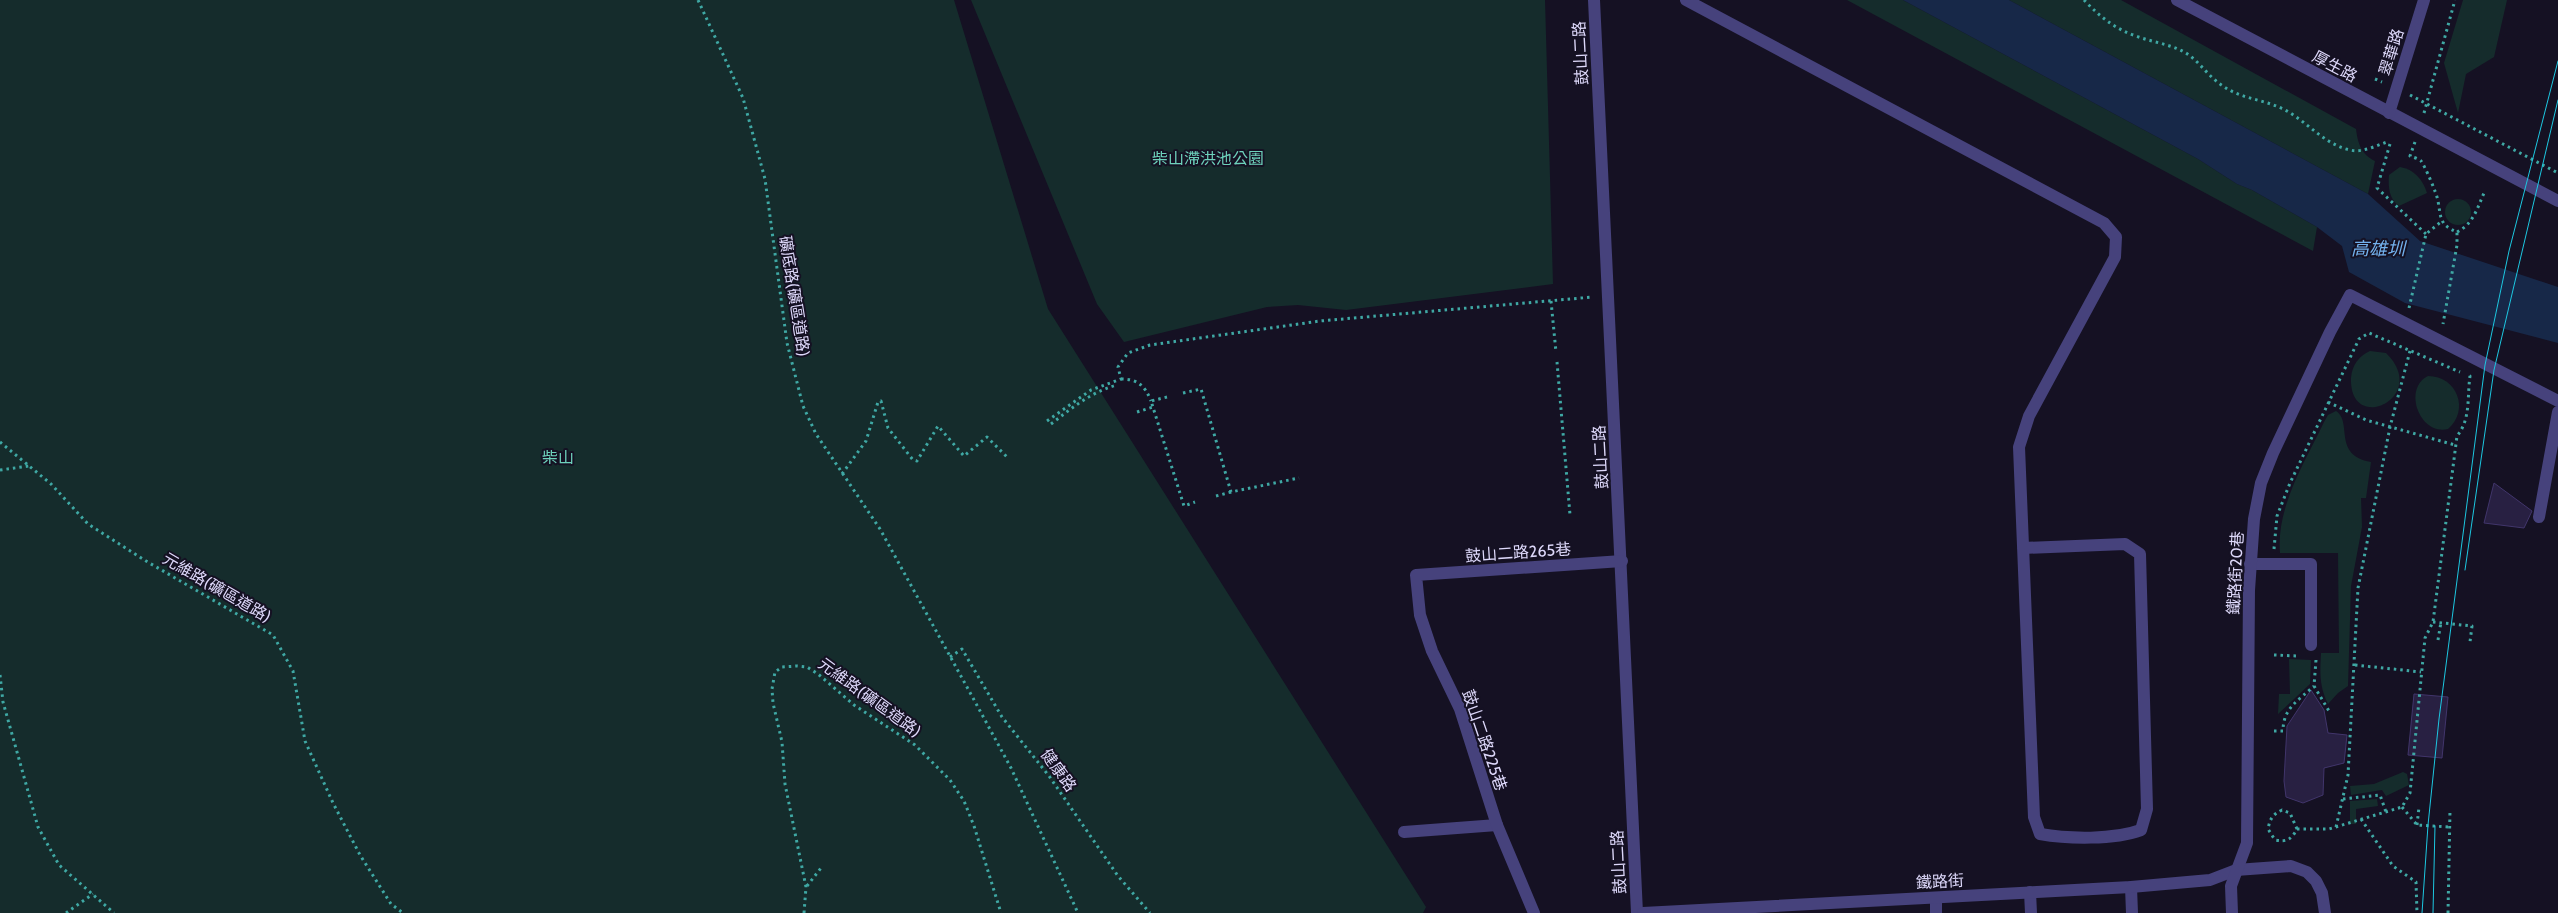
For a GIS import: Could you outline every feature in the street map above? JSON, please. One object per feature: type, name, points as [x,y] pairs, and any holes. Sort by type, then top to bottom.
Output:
[{"type":"street","name":"鼓山二路","points":[[1594,0],[1622,561],[1637,913]]},
{"type":"street","points":[[1686,0],[2104,223],[2116,237],[2115,257],[2029,416],[2019,447],[2023,548],[2034,817],[2040,834],[2057,837],[2127,835],[2141,830],[2147,809],[2140,554],[2125,544],[2023,548]]},
{"type":"street","name":"厚生路","points":[[2177,0],[2558,202]]},
{"type":"street","name":"翠華路","points":[[2389,113],[2424,0]]},
{"type":"street","name":"鐵路街20巷","points":[[2232,913],[2231,886],[2248,843],[2250,564],[2254,520],[2261,483],[2330,332],[2350,295],[2558,402]]},
{"type":"street","points":[[2539,517],[2555,448],[2558,412]]},
{"type":"street","name":"鼓山二路265巷","points":[[1416,575],[1622,561]]},
{"type":"street","points":[[2250,564],[2310,564],[2311,646]]},
{"type":"street","name":"鼓山二路225巷","points":[[1416,575],[1420,615],[1432,651],[1460,709],[1497,825],[1534,913]]},
{"type":"street","points":[[1404,832],[1497,825]]},
{"type":"street","name":"鐵路街","points":[[1643,913],[1834,908],[1936,898],[2131,887],[2210,880],[2236,870],[2291,866],[2307,872],[2322,893],[2325,913]]},
{"type":"street","points":[[2131,887],[2132,913]]},
{"type":"street","points":[[2030,892],[2031,913]]},
{"type":"street","points":[[1936,898],[1936,913]]},
{"type":"path","name":"礦底路(礦區道路)","points":[[698,0],[743,98],[766,179],[786,343],[803,406],[816,434],[880,529],[950,657]]},
{"type":"path","points":[[2084,0],[2096,14],[2117,28],[2169,45],[2190,56],[2222,86],[2238,95],[2283,109],[2328,141],[2350,150],[2362,150],[2388,143],[2378,188],[2426,234]]},
{"type":"path","points":[[2426,104],[2558,173]]},
{"type":"path","points":[[2457,232],[2467,227],[2472,220],[2484,193]]},
{"type":"path","points":[[2409,308],[2426,234],[2442,221]]},
{"type":"path","points":[[2443,324],[2457,245]]},
{"type":"path","points":[[1121,379],[1118,367],[1124,357],[1150,345],[1320,320],[1597,297]]},
{"type":"path","points":[[1551,301],[1556,352]]},
{"type":"path","points":[[2274,549],[2277,516],[2290,483],[2359,339],[2368,333],[2470,376],[2466,421],[2457,436],[2455,445],[2433,622],[2425,638],[2410,793],[2402,807],[2336,827],[2297,829]]},
{"type":"path","points":[[2336,827],[2348,775],[2358,588],[2390,427],[2410,351]]},
{"type":"path","points":[[1557,362],[1570,515]]},
{"type":"path","points":[[1047,421],[1091,390],[1121,379],[1138,382],[1146,388],[1152,401],[1184,506],[1195,502]]},
{"type":"path","points":[[1051,424],[1083,399],[1103,389],[1117,385]]},
{"type":"path","points":[[1183,393],[1201,389],[1231,492]]},
{"type":"path","points":[[1152,401],[1167,397]]},
{"type":"path","points":[[842,474],[866,440],[878,402],[882,401],[888,428],[913,460],[916,461],[938,426],[964,456],[987,437],[1008,458]]},
{"type":"path","points":[[2328,402],[2366,420],[2455,445]]},
{"type":"path","points":[[1137,412],[1153,407]]},
{"type":"path","name":"元維路(礦區道路)","points":[[0,442],[51,484],[88,524],[146,561],[273,635],[292,671],[305,741],[333,803],[360,855],[391,904],[402,913]]},
{"type":"path","points":[[0,470],[29,466]]},
{"type":"path","points":[[1216,496],[1299,478]]},
{"type":"path","points":[[2433,622],[2472,626],[2470,642]]},
{"type":"path","points":[[2438,640],[2441,622]]},
{"type":"path","name":"健康路","points":[[950,657],[962,649],[1002,717],[1049,776],[1118,876],[1150,913]]},
{"type":"path","points":[[2274,654],[2316,657],[2314,686],[2329,711]]},
{"type":"path","points":[[950,657],[1011,768],[1078,913]]},
{"type":"path","points":[[2355,665],[2422,672]]},
{"type":"path","name":"元維路(礦區道路)","points":[[804,913],[806,887],[785,784],[782,742],[773,703],[773,678],[782,667],[807,667],[818,674],[854,705],[916,745],[950,780],[964,801],[974,826],[1001,913]]},
{"type":"path","points":[[0,675],[3,702],[38,827],[59,865],[114,913]]},
{"type":"path","points":[[2274,731],[2283,731],[2283,718],[2286,713],[2314,686]]},
{"type":"path","points":[[2343,799],[2380,794],[2386,812]]},
{"type":"path","points":[[2402,807],[2417,825],[2449,827]]},
{"type":"path","points":[[2417,825],[2418,807]]},
{"type":"path","points":[[2282,810],[2290,813],[2297,829],[2292,838],[2285,842],[2275,840],[2268,829],[2269,820],[2282,810]]},
{"type":"path","points":[[2448,913],[2450,810]]},
{"type":"path","points":[[2361,819],[2393,866],[2416,882],[2417,913]]},
{"type":"path","points":[[806,887],[821,868]]},
{"type":"path","points":[[66,913],[93,894]]},
{"type":"green space","name":"柴山","points":[[0,0],[954,0],[1048,309],[1426,907],[1423,913],[0,913]]},
{"type":"green space","name":"柴山滯洪池公園","points":[[971,0],[1545,0],[1553,284],[1346,310],[1298,305],[1267,307],[1124,342],[1097,304]]},
{"type":"green space","points":[[1847,0],[1903,0],[2198,159],[2237,184],[2252,190],[2317,227],[2313,251]]},
{"type":"green space","points":[[2009,0],[2121,0],[2356,129],[2363,152],[2375,161],[2368,194]]},
{"type":"green space","points":[[2463,0],[2507,0],[2494,57],[2466,74],[2458,113],[2444,63]]},
{"type":"green space","points":[[2400,167],[2414,173],[2423,184],[2427,193],[2399,206],[2391,196],[2389,175]]},
{"type":"green space","points":[[2458,199],[2467,203],[2471,212],[2467,221],[2458,225],[2449,221],[2445,212],[2449,203]]},
{"type":"green space","points":[[2370,351],[2386,353],[2397,369],[2399,384],[2394,396],[2385,404],[2373,407],[2362,405],[2354,395],[2351,378],[2357,362]]},
{"type":"green space","points":[[2428,376],[2438,377],[2446,382],[2457,395],[2458,413],[2455,421],[2448,429],[2438,429],[2429,426],[2418,410],[2416,391],[2420,382]]},
{"type":"green space","points":[[2336,411],[2341,416],[2347,446],[2351,453],[2371,462],[2366,498],[2361,498],[2362,527],[2351,586],[2348,686],[2328,704],[2320,673],[2321,653],[2339,653],[2338,553],[2280,553],[2280,536],[2287,502],[2293,485],[2328,415]]},
{"type":"green space","points":[[2289,659],[2311,660],[2310,684],[2278,714],[2279,694],[2290,694]]},
{"type":"green space","points":[[2403,772],[2407,774],[2409,785],[2386,796],[2382,790],[2351,795],[2350,786],[2374,784]]},
{"type":"green space","points":[[2377,799],[2378,806],[2356,809],[2356,824],[2350,824],[2350,801]]},
{"type":"water","name":"高雄圳","points":[[1903,0],[2009,0],[2368,194],[2420,241],[2558,287],[2558,343],[2405,303],[2349,272],[2342,246],[2317,227],[2252,190],[2237,184],[2198,159]]},
{"type":"building","points":[[2494,483],[2532,511],[2524,528],[2484,523]]},
{"type":"building","points":[[2311,690],[2324,710],[2328,733],[2347,735],[2344,763],[2324,768],[2323,795],[2303,803],[2286,797],[2284,781],[2287,726]]},
{"type":"building","points":[[2414,694],[2448,697],[2442,758],[2408,755]]},
{"type":"tram line","points":[[2422,913],[2428,825],[2439,719],[2485,365],[2509,251],[2558,61]]},
{"type":"tram line","points":[[2465,570],[2494,370],[2558,100]]},
{"type":"tram line","points":[[2433,913],[2435,826]]}]
